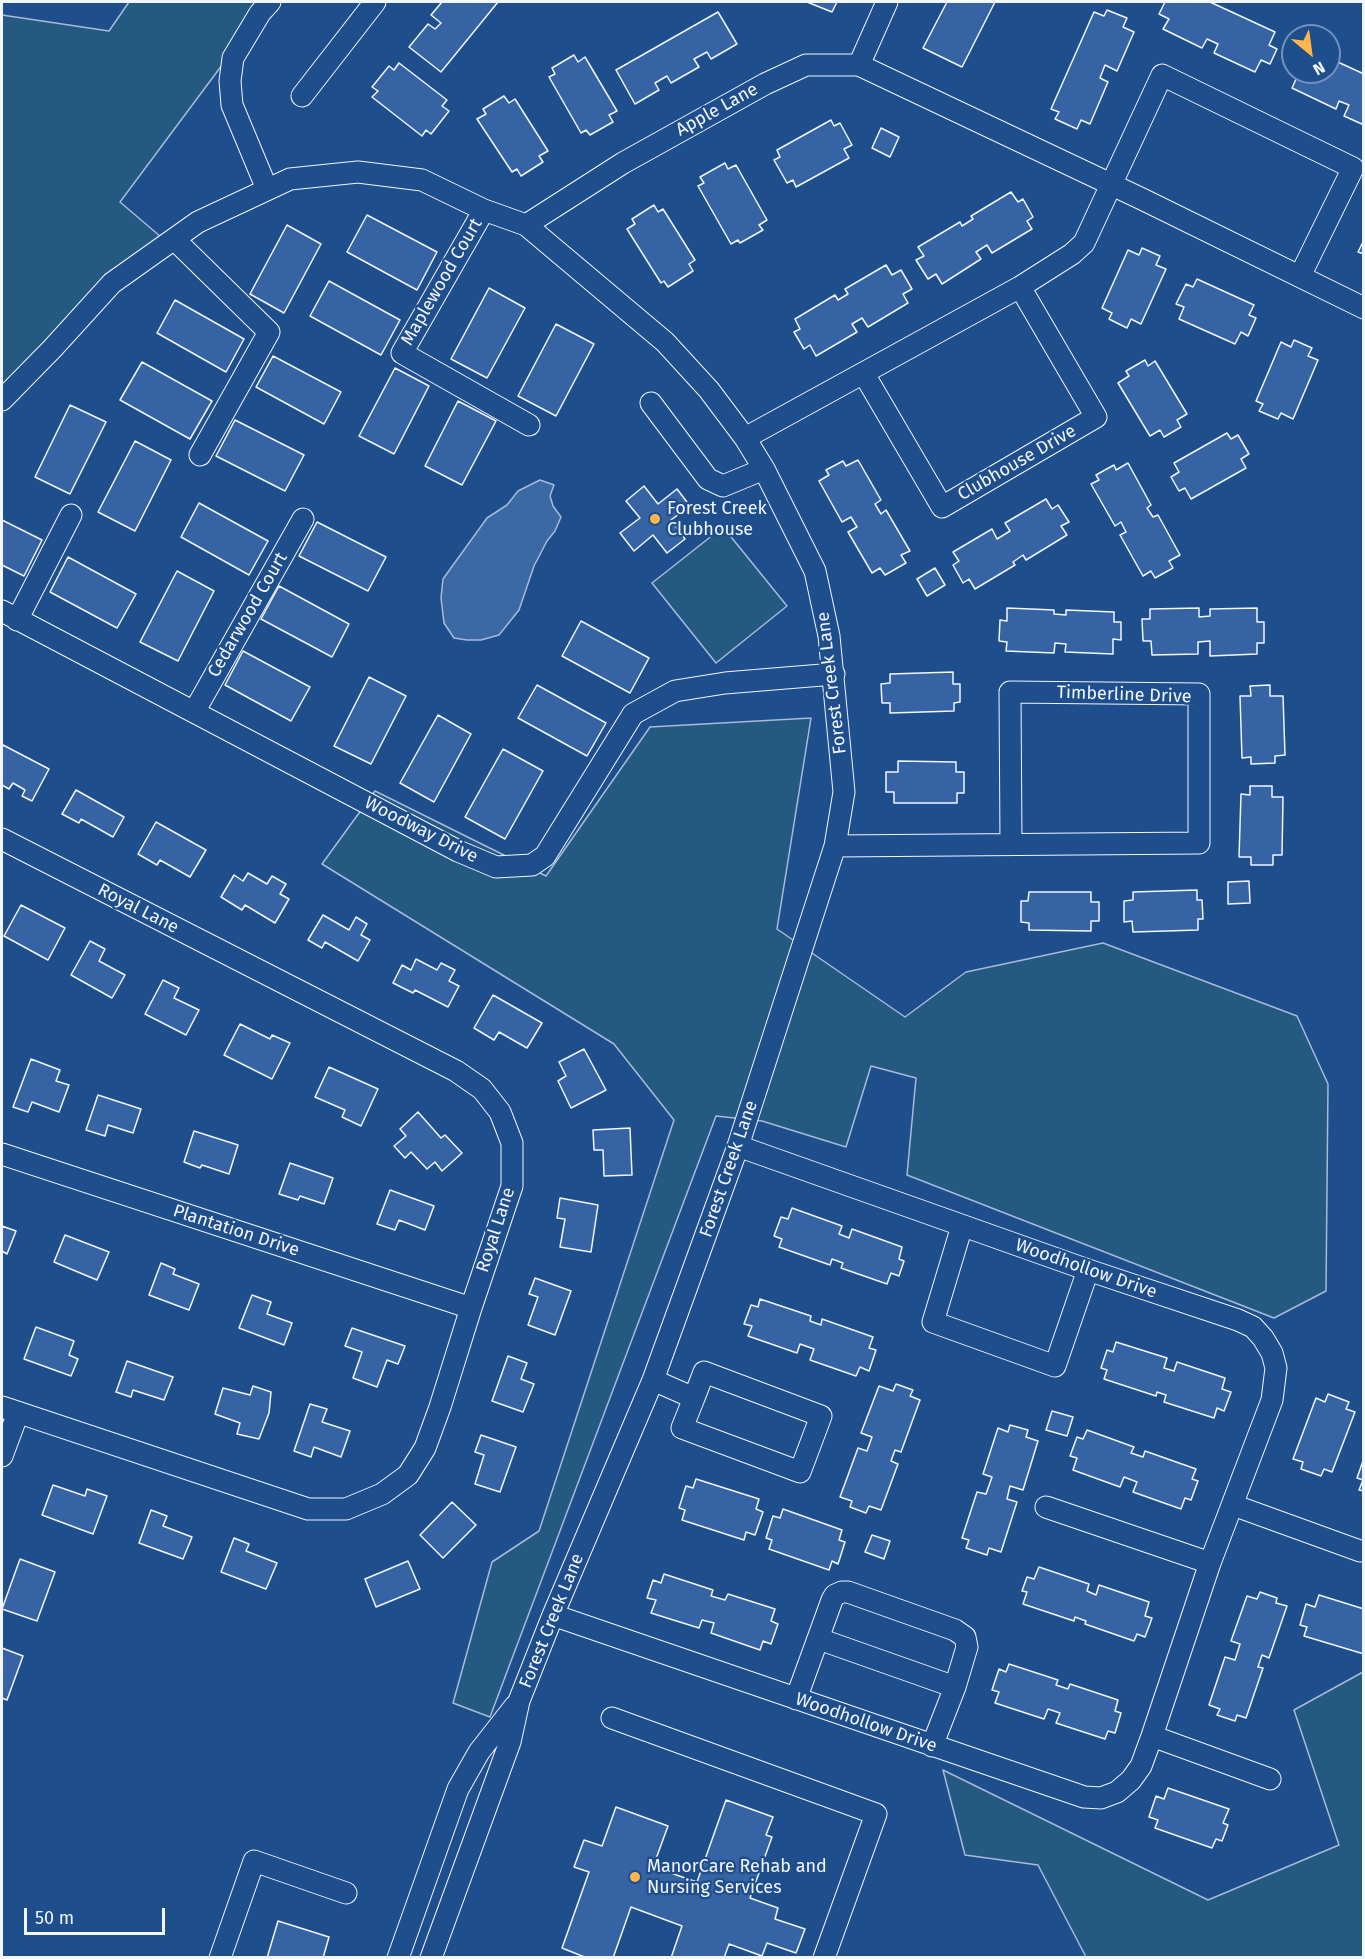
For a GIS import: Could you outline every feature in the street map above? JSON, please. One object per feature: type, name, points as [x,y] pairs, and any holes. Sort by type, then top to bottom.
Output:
[{"type":"street","points":[[267,189],[232,105],[230,81],[233,58],[260,13],[270,2]]},
{"type":"street","points":[[302,96],[375,2]]},
{"type":"street","points":[[887,2],[859,65],[1111,184],[1364,308]]},
{"type":"street","name":"Apple Lane","points":[[526,225],[623,163],[765,84],[806,65],[859,65]]},
{"type":"street","points":[[746,438],[1020,287],[1072,254],[1084,243],[1161,75],[1353,168],[1300,276]]},
{"type":"street","name":"Forest Creek Lane","points":[[2,400],[112,283],[198,222],[290,179],[358,172],[422,180],[484,210],[526,225],[664,342],[709,390],[746,438],[764,469],[814,572],[830,636],[844,792],[835,846],[738,1146],[653,1380],[519,1701],[510,1742],[431,1958]]},
{"type":"street","name":"Maplewood Court","points":[[484,210],[402,353],[529,425]]},
{"type":"street","points":[[174,239],[269,332],[200,455]]},
{"type":"street","name":"Clubhouse Drive","points":[[864,374],[942,507],[1096,417],[1020,287]]},
{"type":"street","points":[[651,403],[708,479],[723,486],[764,469]]},
{"type":"street","points":[[9,615],[71,515]]},
{"type":"street","name":"Cedarwood Court","points":[[194,712],[303,519]]},
{"type":"street","name":"Woodway Drive","points":[[9,615],[458,851],[496,867],[532,865],[545,856],[633,714],[675,691],[725,683],[834,674]]},
{"type":"street","name":"Timberline Drive","points":[[835,846],[1199,843],[1198,694],[1010,692],[1011,844]]},
{"type":"street","name":"Royal Lane","points":[[2,839],[456,1071],[482,1089],[500,1112],[512,1143],[512,1186],[425,1448],[408,1475],[382,1494],[346,1509],[308,1509],[10,1410]]},
{"type":"street","name":"Woodhollow Drive","points":[[553,1615],[1084,1797],[1101,1798],[1117,1792],[1131,1780],[1141,1766],[1210,1563],[1272,1400],[1276,1368],[1272,1353],[1263,1338],[1252,1327],[1238,1320],[1088,1270],[738,1146]]},
{"type":"street","name":"Plantation Drive","points":[[2,1154],[471,1308]]},
{"type":"street","points":[[962,1226],[933,1322],[1055,1366],[1088,1270]]},
{"type":"street","points":[[704,1372],[821,1416],[800,1472],[682,1428],[694,1398],[704,1372]]},
{"type":"street","points":[[653,1380],[694,1398]]},
{"type":"street","points":[[2,1456],[10,1410]]},
{"type":"street","points":[[1233,1505],[1360,1551]]},
{"type":"street","points":[[1046,1507],[1210,1563]]},
{"type":"street","points":[[796,1699],[832,1600],[842,1592],[848,1592],[955,1630],[965,1637],[967,1647],[955,1687],[932,1746]]},
{"type":"street","points":[[819,1639],[955,1687]]},
{"type":"street","name":"Forest Creek Lane","points":[[399,1958],[458,1789],[479,1752],[519,1701]]},
{"type":"street","points":[[612,1718],[876,1814],[824,1958]]},
{"type":"street","points":[[1152,1736],[1270,1779]]},
{"type":"street","points":[[220,1958],[254,1861],[346,1893]]},
{"type":"shaded area","points":[[129,2],[269,2],[120,202],[168,243],[2,400],[2,15],[109,31]]},
{"type":"shaded area","points":[[540,480],[554,485],[550,496],[553,506],[561,517],[534,566],[519,610],[499,635],[481,640],[454,638],[444,623],[441,598],[443,579],[487,518],[507,505],[518,491]]},
{"type":"shaded area","points":[[723,527],[787,606],[716,663],[652,583]]},
{"type":"shaded area","points":[[811,718],[777,929],[905,1017],[966,972],[1103,943],[1297,1016],[1328,1084],[1326,1291],[1274,1318],[907,1175],[916,1078],[871,1066],[846,1147],[762,1121],[716,1116],[490,1717],[453,1703],[492,1562],[539,1531],[674,1120],[614,1044],[322,864],[375,791],[546,876],[650,727]]},
{"type":"shaded area","points":[[1363,1672],[1363,1957],[1086,1957],[1038,1865],[965,1855],[943,1770],[1208,1900],[1339,1845],[1294,1710]]},
{"type":"building","points":[[442,2],[498,2],[441,72],[409,47],[428,24],[435,29],[441,23],[431,15]]},
{"type":"building","points":[[807,2],[837,2],[832,12]]},
{"type":"building","points":[[947,2],[995,2],[962,67],[923,48]]},
{"type":"building","points":[[1165,2],[1210,2],[1275,32],[1269,45],[1277,49],[1270,64],[1261,60],[1255,72],[1214,53],[1218,44],[1207,39],[1202,48],[1163,29],[1169,19],[1159,14]]},
{"type":"building","points":[[1107,10],[1127,18],[1123,27],[1134,32],[1117,71],[1105,65],[1100,78],[1108,82],[1090,124],[1081,120],[1077,129],[1055,119],[1059,112],[1051,109],[1094,12],[1104,16]]},
{"type":"building","points":[[718,12],[737,44],[711,59],[707,52],[694,59],[699,67],[671,83],[667,76],[655,83],[659,90],[635,104],[616,70]]},
{"type":"building","points":[[574,55],[578,62],[585,57],[617,111],[609,115],[613,122],[590,135],[586,130],[581,133],[549,77],[555,74],[552,68]]},
{"type":"building","points":[[399,63],[447,100],[442,106],[449,111],[431,134],[426,130],[422,136],[372,97],[378,91],[372,87],[389,66],[394,70]]},
{"type":"building","points":[[1341,63],[1364,74],[1364,125],[1344,116],[1349,105],[1339,101],[1336,109],[1292,88],[1294,84],[1341,84]]},
{"type":"building","points":[[504,96],[509,103],[515,99],[548,151],[539,156],[543,162],[521,176],[517,169],[512,172],[477,119],[486,114],[483,109]]},
{"type":"building","points":[[831,120],[834,126],[840,123],[852,145],[844,149],[849,158],[796,187],[793,180],[787,183],[774,160],[780,157],[777,150]]},
{"type":"building","points":[[881,128],[899,137],[890,157],[872,148]]},
{"type":"building","points":[[725,163],[728,169],[736,165],[767,220],[759,225],[763,230],[740,243],[738,240],[731,244],[698,186],[704,183],[700,177]]},
{"type":"building","points":[[1011,192],[1018,202],[1023,199],[1033,217],[1027,221],[1032,229],[992,253],[987,245],[976,252],[981,259],[942,284],[936,274],[928,279],[916,260],[924,256],[918,247],[960,222],[962,226],[973,219],[971,216]]},
{"type":"building","points":[[654,205],[658,212],[663,209],[695,260],[689,264],[693,271],[668,287],[664,281],[661,283],[627,229],[635,224],[632,219]]},
{"type":"building","points":[[367,215],[437,252],[417,290],[347,252]]},
{"type":"building","points":[[287,225],[321,244],[284,313],[250,294]]},
{"type":"building","points":[[1364,240],[1364,254],[1358,252]]},
{"type":"building","points":[[1142,248],[1160,256],[1156,265],[1166,269],[1141,324],[1131,319],[1127,328],[1109,319],[1112,313],[1102,308],[1128,250],[1139,255]]},
{"type":"building","points":[[886,265],[892,275],[901,270],[912,289],[903,294],[908,303],[868,327],[862,318],[852,324],[857,332],[816,356],[810,345],[804,349],[794,332],[800,329],[795,319],[835,295],[838,300],[848,294],[845,289]]},
{"type":"building","points":[[1197,279],[1254,305],[1249,315],[1256,318],[1248,336],[1241,332],[1235,344],[1179,319],[1184,307],[1176,304],[1186,284],[1193,287]]},
{"type":"building","points":[[329,281],[400,320],[381,355],[310,316]]},
{"type":"building","points":[[489,288],[525,308],[487,378],[451,359]]},
{"type":"building","points":[[175,300],[244,339],[226,372],[157,333]]},
{"type":"building","points":[[556,324],[594,344],[556,416],[518,396]]},
{"type":"building","points":[[1294,340],[1312,348],[1308,356],[1318,360],[1293,419],[1281,413],[1278,419],[1259,411],[1263,404],[1256,401],[1281,342],[1291,347]]},
{"type":"building","points":[[273,356],[341,392],[324,424],[256,387]]},
{"type":"building","points":[[1145,360],[1148,366],[1155,361],[1187,414],[1177,420],[1181,427],[1164,437],[1160,430],[1150,436],[1118,383],[1129,376],[1126,371]]},
{"type":"building","points":[[142,362],[212,401],[190,439],[120,400]]},
{"type":"building","points":[[395,368],[429,386],[394,454],[359,436]]},
{"type":"building","points":[[458,401],[496,421],[462,485],[425,466]]},
{"type":"building","points":[[70,405],[106,422],[70,494],[35,477]]},
{"type":"building","points":[[235,420],[304,455],[285,491],[216,456]]},
{"type":"building","points":[[1227,433],[1231,439],[1238,435],[1249,454],[1241,459],[1246,468],[1191,499],[1185,488],[1179,491],[1171,477],[1179,472],[1174,463]]},
{"type":"building","points":[[135,441],[171,460],[135,531],[98,512]]},
{"type":"building","points":[[858,460],[881,500],[875,504],[881,514],[886,510],[910,551],[901,555],[906,563],[885,575],[880,568],[872,573],[848,532],[857,527],[851,517],[842,522],[819,481],[829,475],[826,470],[843,461],[846,466]]},
{"type":"building","points":[[1128,463],[1151,505],[1147,508],[1153,517],[1158,515],[1180,555],[1169,561],[1173,568],[1155,578],[1151,571],[1143,576],[1120,535],[1126,532],[1121,522],[1115,526],[1091,484],[1099,480],[1096,475],[1114,465],[1116,470]]},
{"type":"building","name":"Forest Creek Clubhouse","points":[[644,486],[658,504],[677,489],[690,506],[671,520],[685,539],[667,553],[653,535],[634,551],[620,533],[640,518],[626,501]]},
{"type":"building","points":[[1046,499],[1052,509],[1058,505],[1069,522],[1061,526],[1067,535],[1026,560],[1023,555],[1013,562],[1015,565],[975,589],[969,579],[963,583],[953,565],[959,561],[953,552],[992,529],[997,539],[1010,531],[1005,523]]},
{"type":"building","points":[[199,503],[268,541],[249,575],[181,537]]},
{"type":"building","points":[[2,520],[42,540],[24,576],[2,565]]},
{"type":"building","points":[[317,522],[386,557],[368,591],[299,556]]},
{"type":"building","points":[[68,557],[136,594],[117,628],[50,592]]},
{"type":"building","points":[[935,568],[945,585],[927,596],[917,579]]},
{"type":"building","points":[[177,571],[214,591],[178,661],[140,642]]},
{"type":"building","points":[[279,586],[349,624],[332,657],[261,619]]},
{"type":"building","points":[[1007,608],[1054,610],[1054,614],[1066,615],[1066,610],[1114,612],[1114,622],[1121,622],[1121,640],[1113,639],[1113,654],[1065,652],[1066,644],[1055,643],[1054,653],[1006,651],[1007,642],[999,641],[1000,620],[1007,621]]},
{"type":"building","points":[[1199,608],[1199,617],[1210,616],[1210,609],[1257,608],[1257,622],[1264,622],[1264,643],[1257,643],[1257,654],[1210,656],[1210,641],[1198,642],[1198,654],[1152,655],[1151,641],[1143,641],[1142,619],[1150,619],[1150,609]]},
{"type":"building","points":[[581,621],[649,658],[630,693],[562,656]]},
{"type":"building","points":[[243,651],[310,687],[291,721],[225,685]]},
{"type":"building","points":[[953,672],[953,684],[960,684],[960,702],[954,703],[954,711],[890,713],[890,703],[882,703],[881,684],[890,683],[890,674]]},
{"type":"building","points":[[369,677],[406,696],[371,764],[334,746]]},
{"type":"building","points":[[537,685],[606,723],[587,756],[518,718]]},
{"type":"building","points":[[1270,685],[1270,696],[1283,696],[1285,755],[1275,756],[1275,763],[1251,764],[1251,757],[1242,758],[1240,696],[1251,696],[1250,686]]},
{"type":"building","points":[[438,715],[471,734],[434,802],[400,783]]},
{"type":"building","points":[[3,745],[49,769],[32,801],[22,796],[25,790],[13,783],[9,789],[2,785]]},
{"type":"building","points":[[503,749],[543,771],[505,839],[465,817]]},
{"type":"building","points":[[898,761],[956,762],[956,772],[964,772],[964,793],[957,793],[957,803],[894,803],[894,792],[886,792],[886,772],[898,772]]},
{"type":"building","points":[[1250,786],[1272,786],[1272,797],[1283,797],[1282,855],[1273,855],[1273,865],[1251,865],[1251,857],[1239,857],[1241,794],[1250,795]]},
{"type":"building","points":[[76,790],[124,817],[113,837],[81,819],[79,823],[62,814]]},
{"type":"building","points":[[156,822],[206,850],[190,877],[160,860],[157,865],[138,854]]},
{"type":"building","points":[[248,873],[267,884],[272,876],[286,884],[280,894],[289,899],[275,923],[245,905],[242,910],[221,897],[234,875],[243,881]]},
{"type":"building","points":[[1249,881],[1250,903],[1228,904],[1228,882]]},
{"type":"building","points":[[1197,890],[1197,900],[1202,900],[1203,919],[1198,919],[1198,930],[1133,932],[1132,921],[1124,922],[1124,901],[1133,900],[1133,892]]},
{"type":"building","points":[[1029,892],[1091,892],[1091,902],[1099,902],[1099,921],[1091,921],[1091,931],[1029,930],[1029,923],[1021,922],[1021,901],[1028,901]]},
{"type":"building","points":[[21,905],[65,928],[48,960],[4,936]]},
{"type":"building","points":[[323,915],[349,930],[356,917],[367,924],[361,935],[370,940],[358,961],[325,942],[322,948],[308,940]]},
{"type":"building","points":[[90,941],[105,949],[99,961],[125,975],[112,998],[71,975]]},
{"type":"building","points":[[416,959],[437,970],[441,963],[455,970],[449,981],[459,986],[448,1007],[415,990],[413,993],[393,983],[402,965],[411,970]]},
{"type":"building","points":[[163,980],[179,988],[174,998],[199,1010],[186,1035],[145,1014]]},
{"type":"building","points":[[493,995],[542,1023],[527,1048],[499,1032],[494,1040],[474,1028]]},
{"type":"building","points":[[240,1024],[270,1039],[272,1035],[290,1043],[272,1079],[224,1055]]},
{"type":"building","points":[[584,1049],[606,1090],[571,1108],[558,1081],[566,1076],[559,1062]]},
{"type":"building","points":[[31,1059],[60,1070],[56,1081],[69,1085],[59,1112],[32,1102],[28,1112],[13,1107]]},
{"type":"building","points":[[329,1067],[378,1089],[361,1126],[342,1117],[345,1110],[315,1097]]},
{"type":"building","points":[[98,1095],[141,1109],[133,1133],[108,1125],[105,1136],[86,1130]]},
{"type":"building","points":[[418,1112],[441,1138],[445,1135],[462,1153],[442,1171],[435,1162],[427,1169],[411,1152],[405,1158],[394,1146],[406,1136],[400,1129]]},
{"type":"building","points":[[630,1128],[632,1175],[604,1176],[603,1150],[594,1150],[593,1130]]},
{"type":"building","points":[[194,1131],[238,1145],[229,1174],[184,1162]]},
{"type":"building","points":[[290,1163],[333,1178],[324,1204],[300,1196],[298,1200],[279,1194]]},
{"type":"building","points":[[390,1190],[434,1206],[425,1230],[399,1220],[395,1230],[377,1224]]},
{"type":"building","points":[[560,1198],[598,1205],[591,1252],[560,1247],[565,1219],[557,1218]]},
{"type":"building","points":[[792,1208],[842,1226],[839,1234],[849,1238],[852,1229],[902,1247],[899,1259],[904,1261],[899,1276],[891,1273],[887,1284],[841,1268],[843,1263],[832,1259],[830,1265],[779,1247],[782,1239],[774,1236],[781,1217],[788,1219]]},
{"type":"building","points":[[2,1226],[16,1231],[7,1254],[2,1251]]},
{"type":"building","points":[[65,1235],[109,1252],[97,1280],[54,1262]]},
{"type":"building","points":[[161,1263],[175,1269],[173,1274],[199,1284],[189,1310],[149,1295]]},
{"type":"building","points":[[535,1278],[571,1291],[555,1335],[528,1325],[538,1297],[529,1294]]},
{"type":"building","points":[[252,1295],[271,1302],[267,1314],[292,1323],[284,1345],[239,1328]]},
{"type":"building","points":[[760,1299],[811,1316],[810,1321],[821,1325],[822,1319],[873,1337],[869,1348],[876,1350],[869,1371],[860,1367],[856,1376],[810,1360],[814,1349],[800,1344],[797,1353],[748,1336],[752,1326],[744,1324],[751,1305],[758,1307]]},
{"type":"building","points":[[36,1327],[74,1341],[69,1355],[78,1359],[71,1376],[24,1359]]},
{"type":"building","points":[[352,1328],[405,1346],[398,1364],[387,1360],[377,1387],[353,1378],[362,1352],[345,1346]]},
{"type":"building","points":[[1116,1342],[1167,1358],[1164,1368],[1174,1371],[1177,1362],[1225,1378],[1222,1389],[1231,1392],[1224,1411],[1217,1408],[1214,1418],[1164,1402],[1166,1395],[1157,1392],[1156,1396],[1104,1379],[1107,1370],[1101,1368],[1107,1350],[1113,1352]]},
{"type":"building","points":[[508,1356],[527,1363],[521,1379],[534,1384],[523,1412],[492,1401]]},
{"type":"building","points":[[127,1361],[173,1377],[164,1400],[133,1390],[131,1397],[116,1392]]},
{"type":"building","points":[[896,1384],[913,1390],[910,1396],[920,1400],[901,1452],[895,1450],[891,1461],[898,1464],[881,1510],[869,1506],[866,1513],[850,1507],[852,1501],[840,1497],[858,1448],[867,1451],[872,1437],[861,1433],[879,1386],[893,1391]]},
{"type":"building","points":[[253,1386],[271,1392],[269,1413],[259,1439],[237,1434],[240,1423],[215,1414],[223,1388],[250,1395]]},
{"type":"building","points":[[1328,1394],[1349,1402],[1346,1409],[1355,1412],[1332,1472],[1324,1469],[1321,1476],[1301,1469],[1303,1462],[1293,1459],[1316,1398],[1325,1402]]},
{"type":"building","points":[[310,1404],[327,1409],[322,1422],[350,1431],[341,1457],[314,1447],[311,1457],[294,1451]]},
{"type":"building","points":[[1052,1411],[1073,1417],[1067,1436],[1046,1430]]},
{"type":"building","points":[[1010,1425],[1028,1430],[1026,1437],[1038,1441],[1023,1490],[1010,1486],[1007,1499],[1017,1502],[1001,1552],[989,1548],[987,1555],[966,1548],[969,1540],[962,1538],[977,1492],[986,1494],[992,1477],[983,1474],[998,1428],[1008,1432]]},
{"type":"building","points":[[1087,1430],[1134,1447],[1131,1453],[1143,1457],[1145,1451],[1196,1469],[1192,1479],[1198,1481],[1191,1500],[1185,1498],[1181,1509],[1133,1492],[1137,1482],[1124,1477],[1120,1487],[1073,1470],[1077,1458],[1070,1456],[1077,1437],[1083,1439]]},
{"type":"building","points":[[481,1435],[516,1447],[500,1492],[475,1484],[484,1455],[475,1452]]},
{"type":"building","points":[[1364,1458],[1364,1491],[1359,1490],[1363,1480],[1357,1478]]},
{"type":"building","points":[[696,1479],[759,1499],[756,1509],[763,1512],[755,1535],[746,1532],[744,1540],[682,1520],[685,1510],[679,1508],[686,1486],[693,1488]]},
{"type":"building","points":[[53,1485],[85,1496],[87,1489],[107,1496],[93,1534],[42,1515]]},
{"type":"building","points":[[452,1502],[476,1525],[443,1558],[420,1535]]},
{"type":"building","points":[[783,1509],[842,1530],[839,1540],[845,1542],[838,1564],[832,1561],[829,1570],[769,1549],[772,1540],[766,1538],[773,1516],[780,1518]]},
{"type":"building","points":[[151,1510],[167,1516],[163,1526],[192,1537],[183,1559],[139,1543]]},
{"type":"building","points":[[872,1535],[890,1541],[884,1559],[865,1552]]},
{"type":"building","points":[[234,1538],[249,1544],[246,1551],[277,1563],[266,1589],[221,1572]]},
{"type":"building","points":[[20,1559],[55,1572],[37,1621],[2,1609]]},
{"type":"building","points":[[408,1561],[420,1589],[376,1607],[365,1579]]},
{"type":"building","points":[[1039,1567],[1089,1584],[1087,1591],[1096,1595],[1099,1585],[1149,1602],[1145,1616],[1152,1618],[1145,1637],[1137,1634],[1134,1641],[1085,1624],[1086,1621],[1075,1617],[1074,1621],[1023,1604],[1027,1592],[1022,1591],[1027,1577],[1034,1579]]},
{"type":"building","points":[[664,1574],[713,1590],[711,1596],[725,1600],[728,1594],[775,1609],[771,1621],[778,1624],[771,1644],[763,1641],[760,1650],[711,1633],[714,1623],[702,1620],[699,1628],[651,1613],[656,1600],[647,1598],[653,1580],[661,1583]]},
{"type":"building","points":[[1260,1592],[1277,1598],[1276,1603],[1287,1606],[1269,1658],[1262,1655],[1258,1667],[1263,1668],[1246,1718],[1237,1715],[1235,1721],[1217,1715],[1220,1709],[1209,1705],[1225,1657],[1235,1660],[1240,1644],[1231,1641],[1247,1596],[1257,1599]]},
{"type":"building","points":[[1319,1595],[1364,1609],[1364,1654],[1304,1636],[1307,1627],[1300,1625],[1306,1604],[1315,1607]]},
{"type":"building","points":[[2,1648],[23,1656],[7,1700],[2,1698]]},
{"type":"building","points":[[1009,1664],[1058,1680],[1056,1685],[1068,1689],[1070,1684],[1118,1700],[1115,1711],[1121,1713],[1115,1733],[1108,1731],[1105,1739],[1056,1723],[1060,1713],[1048,1709],[1044,1719],[995,1703],[999,1692],[992,1690],[999,1669],[1006,1672]]},
{"type":"building","points":[[1168,1788],[1229,1809],[1223,1823],[1228,1825],[1222,1841],[1216,1839],[1212,1848],[1155,1828],[1158,1820],[1149,1817],[1156,1796],[1164,1799]]},
{"type":"building","name":"ManorCare Rehab and Nursing Services","points":[[726,1800],[773,1817],[766,1835],[772,1837],[750,1898],[778,1908],[775,1919],[805,1929],[796,1953],[767,1943],[762,1956],[729,1944],[724,1958],[671,1958],[682,1926],[631,1907],[613,1958],[587,1958],[562,1948],[589,1872],[574,1867],[584,1840],[602,1846],[616,1807],[668,1826],[653,1867],[697,1882]]},
{"type":"building","points":[[278,1921],[329,1937],[323,1958],[267,1958]]},
{"type":"place","name":"Forest Creek Clubhouse","points":[[655,519]]},
{"type":"place","name":"ManorCare Rehab and Nursing Services","points":[[635,1877]]}]
